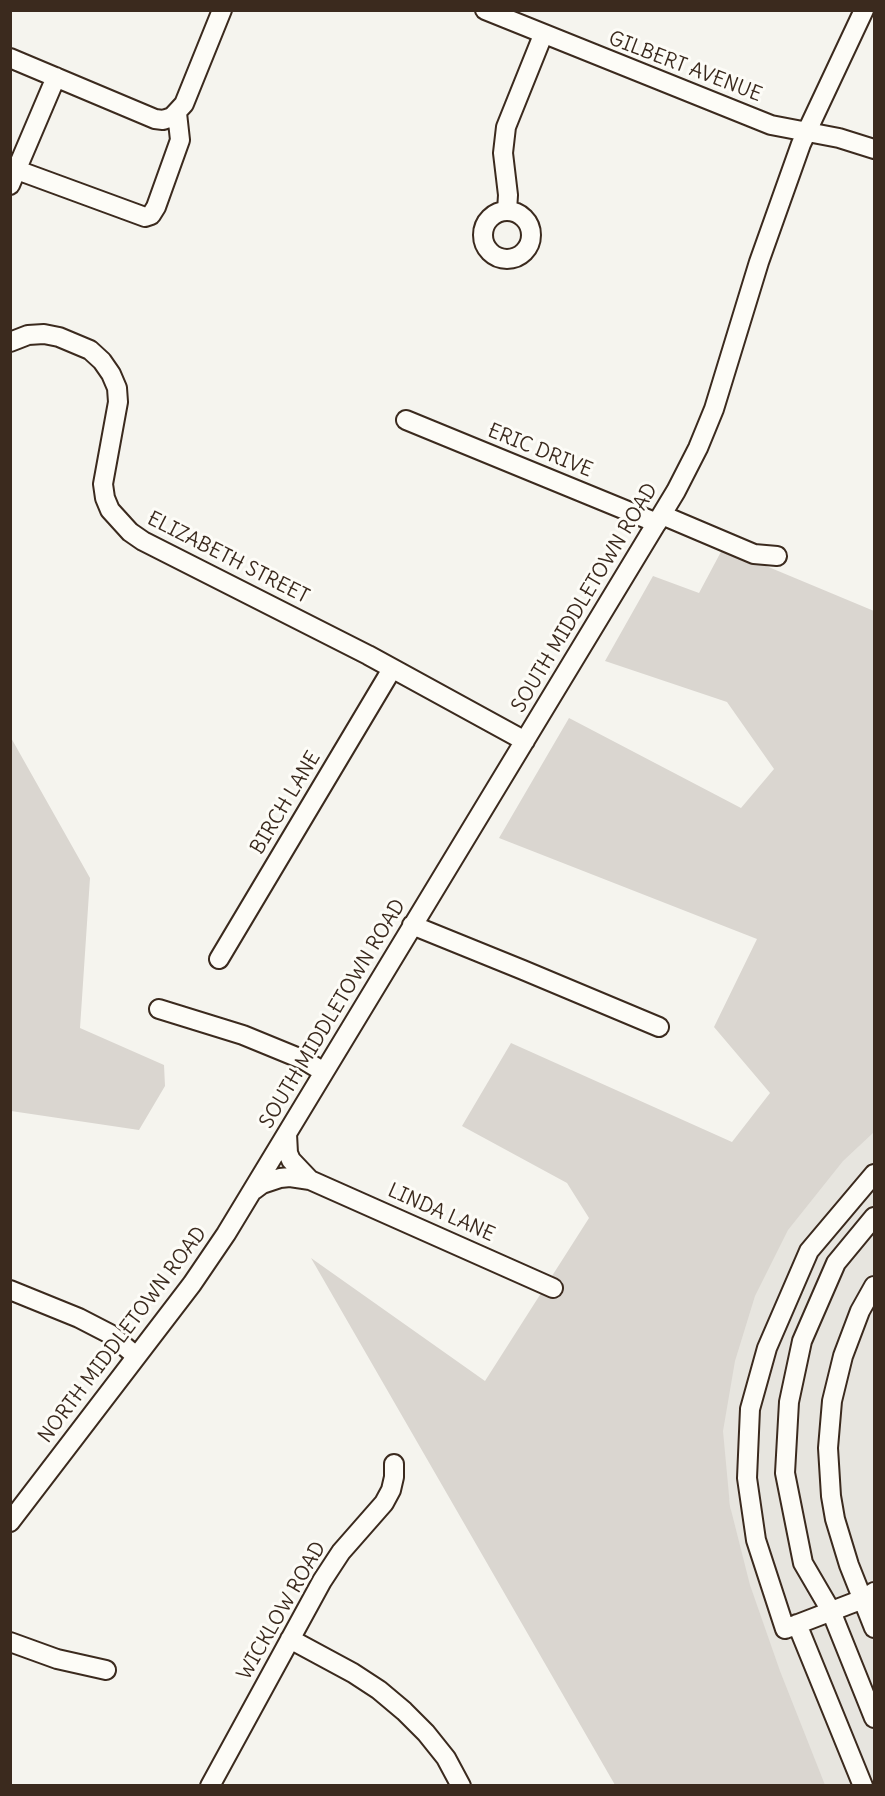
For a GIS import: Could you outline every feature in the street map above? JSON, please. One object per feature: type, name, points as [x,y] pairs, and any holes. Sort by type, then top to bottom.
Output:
[{"type":"street","points":[[10,58],[163,120],[172,117],[184,104],[222,10]]},
{"type":"street","name":"GILBERT AVENUE","points":[[485,10],[771,125],[839,138],[874,149]]},
{"type":"street","name":"SOUTH MIDDLETOWN ROAD","points":[[264,1171],[687,470],[706,428],[796,156],[864,10]]},
{"type":"street","points":[[507,211],[508,195],[503,153],[506,127],[543,35]]},
{"type":"street","points":[[56,77],[14,177],[145,218],[151,215],[156,207],[180,140],[177,113]]},
{"type":"street","name":"ELIZABETH STREET","points":[[10,342],[28,335],[44,334],[59,337],[90,350],[111,374],[117,388],[118,402],[103,484],[110,510],[130,532],[143,541],[392,669],[525,741]]},
{"type":"street","name":"ERIC DRIVE","points":[[406,420],[754,554],[777,556]]},
{"type":"street","name":"BIRCH LANE","points":[[219,959],[392,669]]},
{"type":"street","points":[[412,925],[659,1027]]},
{"type":"street","points":[[159,1009],[243,1035],[304,1060],[324,1072]]},
{"type":"street","name":"LINDA LANE","points":[[287,1134],[288,1153],[291,1160],[310,1180]]},
{"type":"street","name":"NORTH MIDDLETOWN ROAD","points":[[10,1522],[192,1284],[264,1171]]},
{"type":"street","points":[[869,1596],[785,1629],[756,1540],[747,1478],[750,1409],[767,1348],[809,1251],[874,1174]]},
{"type":"street","name":"LINDA LANE","points":[[253,1191],[262,1184],[280,1178],[299,1177],[310,1180],[553,1288]]},
{"type":"street","points":[[874,1217],[836,1263],[802,1341],[789,1402],[785,1473],[802,1563],[831,1611],[874,1718]]},
{"type":"street","points":[[874,1286],[860,1311],[843,1356],[832,1401],[828,1449],[835,1519],[849,1565],[869,1596],[874,1628]]},
{"type":"street","points":[[10,1290],[100,1328],[136,1356]]},
{"type":"street","name":"WICKLOW ROAD","points":[[210,1785],[322,1581],[341,1552],[384,1503],[393,1484],[394,1464]]},
{"type":"street","points":[[796,1624],[863,1785]]},
{"type":"street","points":[[290,1639],[353,1673],[379,1690],[404,1711],[446,1758],[461,1785]]},
{"type":"street","points":[[10,1642],[57,1659],[106,1670]]},
{"type":"shaded area","points":[[723,548],[874,611],[874,1132],[843,1161],[788,1230],[755,1296],[735,1361],[723,1431],[730,1506],[750,1585],[780,1671],[825,1785],[615,1785],[311,1258],[485,1381],[589,1218],[567,1183],[462,1126],[511,1043],[732,1142],[770,1093],[714,1027],[757,939],[499,838],[569,718],[741,808],[774,769],[727,702],[605,661],[653,576],[699,593]]},
{"type":"shaded area","points":[[10,736],[90,878],[80,1028],[164,1065],[165,1086],[139,1130],[11,1111]]},
{"type":"shaded area","points":[[874,1120],[874,1785],[819,1786],[744,1604],[717,1414],[761,1260]]}]
